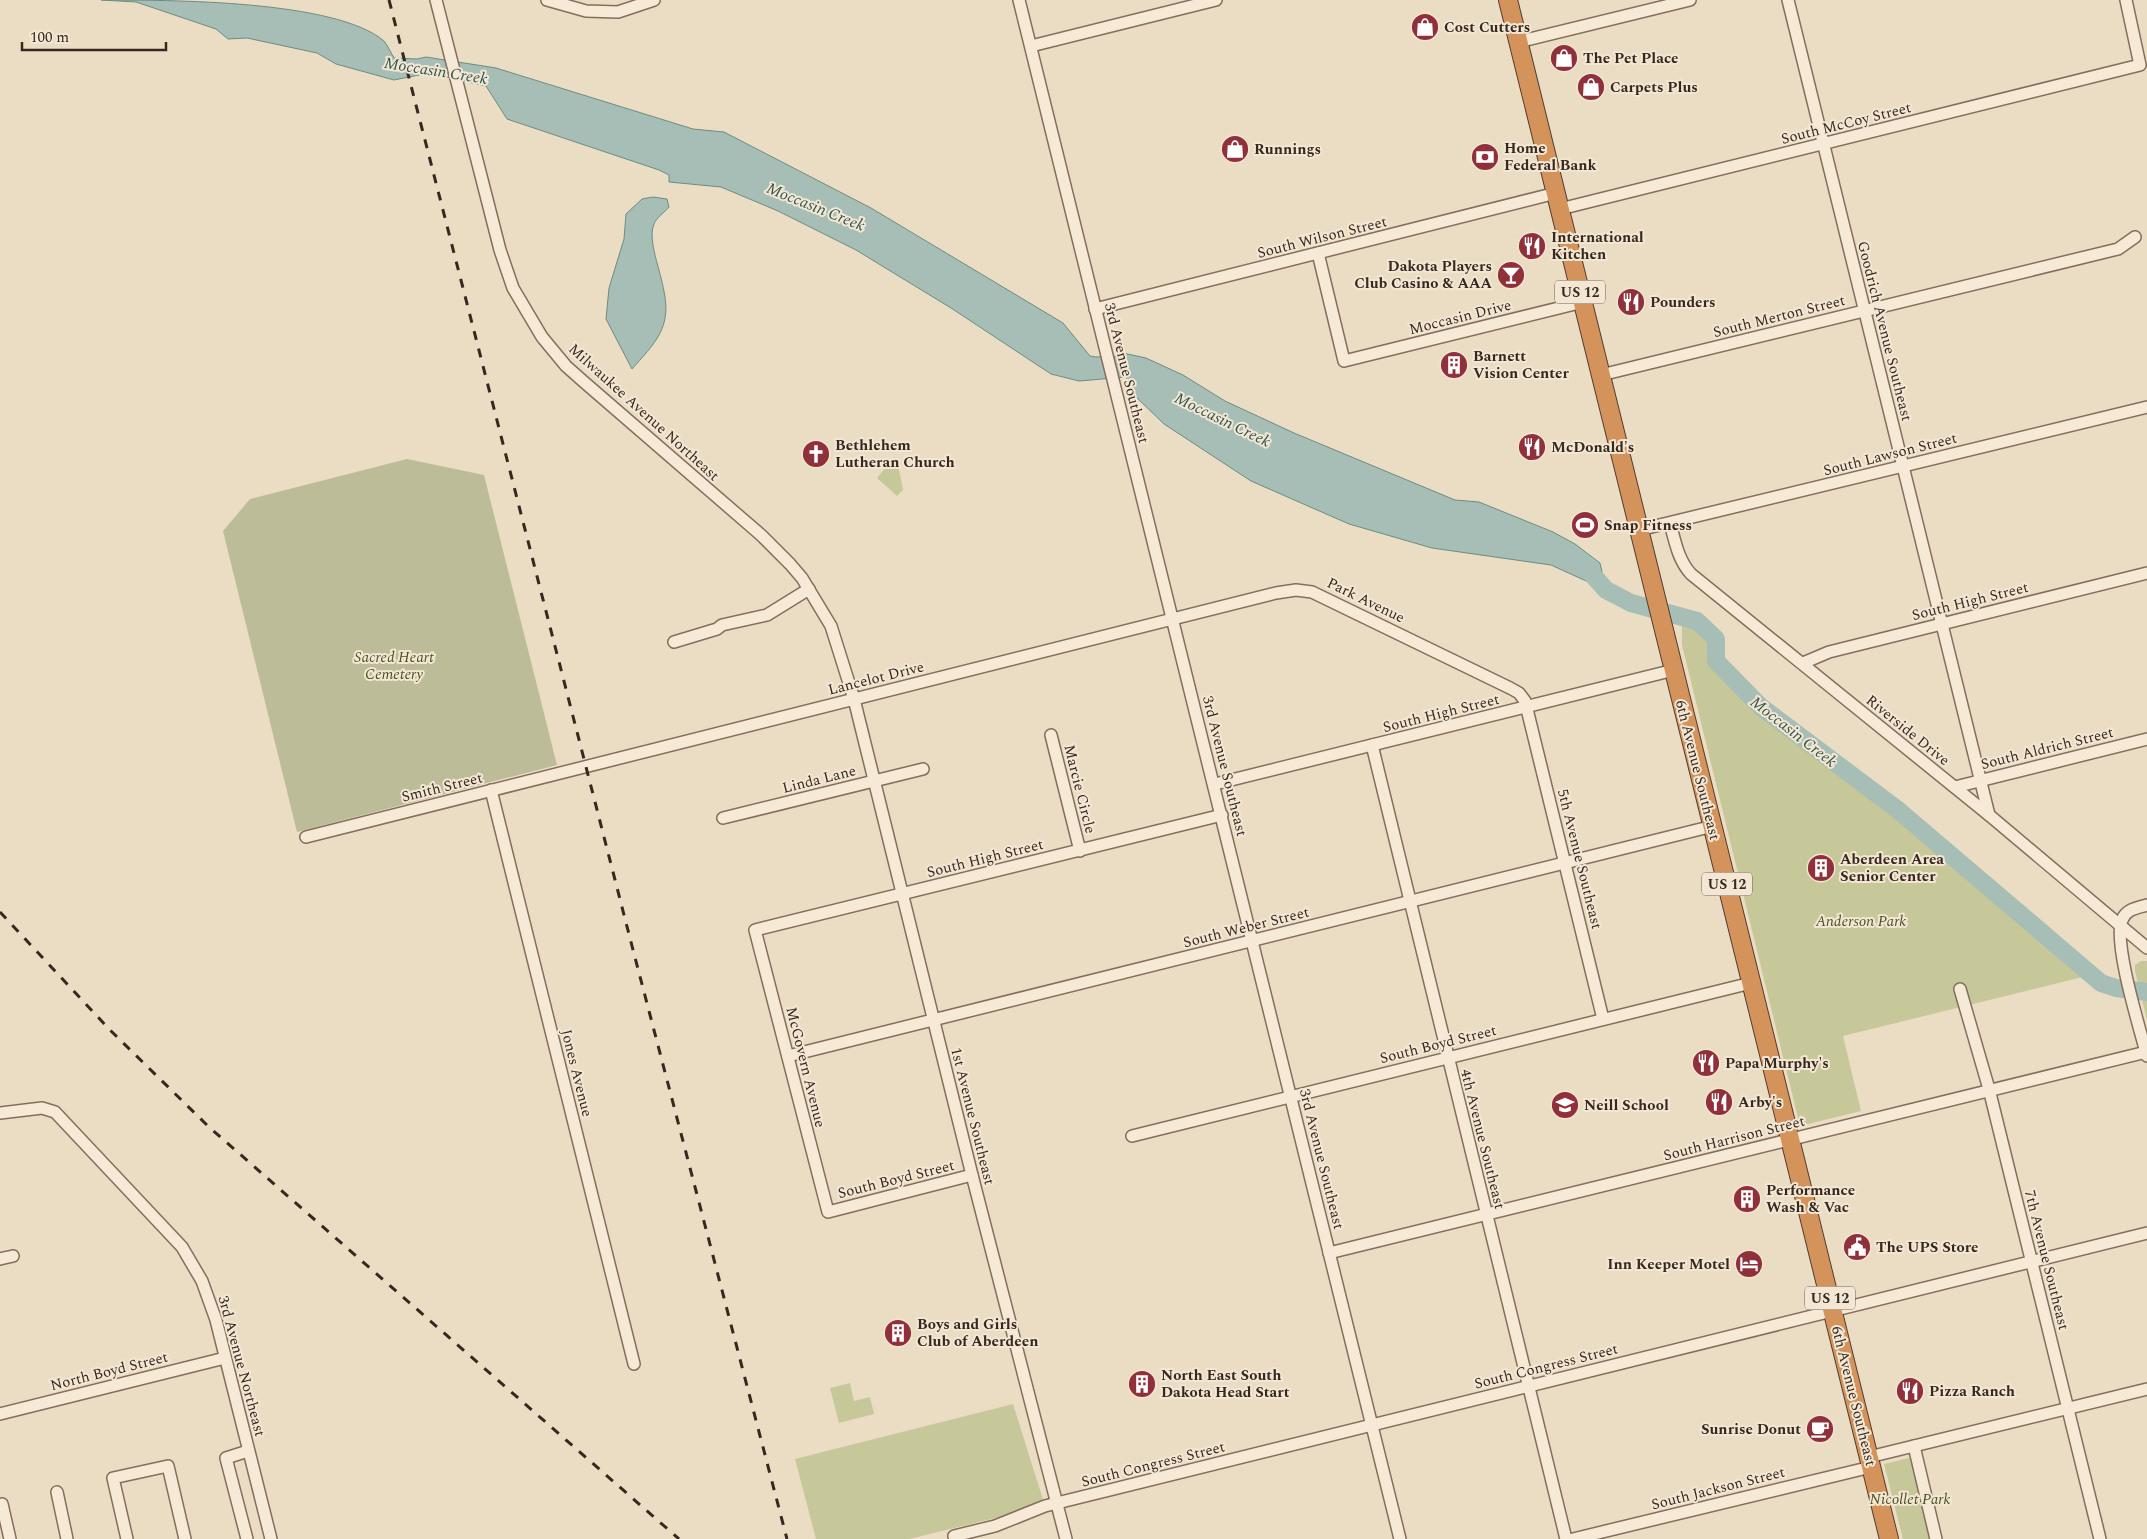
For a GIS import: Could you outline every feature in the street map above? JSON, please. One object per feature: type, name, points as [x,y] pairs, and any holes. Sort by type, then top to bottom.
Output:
[{"type":"highway","name":"6th Avenue Southeast","points":[[1508,0],[1889,1539]]},
{"type":"street","name":"Milwaukee Avenue Northeast","points":[[436,0],[500,250],[522,305],[542,337],[566,366],[761,535],[790,564],[809,589],[831,626],[854,699]]},
{"type":"street","points":[[547,0],[586,11],[618,12],[654,0]]},
{"type":"street","points":[[615,0],[618,12]]},
{"type":"street","name":"3rd Avenue Southeast","points":[[1019,0],[1215,784],[1400,1539]]},
{"type":"street","points":[[1031,46],[1186,4],[1216,0]]},
{"type":"street","points":[[1518,42],[1690,0]]},
{"type":"street","name":"Goodrich Avenue Southeast","points":[[1788,0],[1989,815]]},
{"type":"street","name":"South McCoy Street","points":[[1558,201],[1823,144],[2140,66],[2126,0]]},
{"type":"street","name":"South Wilson Street","points":[[1095,309],[1318,253],[1558,201]]},
{"type":"street","name":"South Merton Street","points":[[1601,375],[2118,249],[2135,237]]},
{"type":"street","name":"Moccasin Drive","points":[[1318,253],[1344,361],[1583,302]]},
{"type":"street","name":"South Lawson Street","points":[[1639,530],[2147,407]]},
{"type":"street","name":"Riverside Drive","points":[[1670,523],[1677,551],[1684,566],[1989,815],[2147,948]]},
{"type":"street","name":"South High Street","points":[[1803,663],[1829,652],[2147,573]]},
{"type":"street","points":[[674,642],[717,629],[722,625],[767,615],[809,589]]},
{"type":"street","name":"Park Avenue","points":[[1173,618],[1276,592],[1296,590],[1312,592],[1510,688],[1519,693],[1527,707]]},
{"type":"street","name":"Lancelot Drive","points":[[586,766],[1173,618]]},
{"type":"street","name":"South High Street","points":[[1215,784],[1674,670]]},
{"type":"street","name":"1st Avenue Southeast","points":[[854,699],[972,1176],[1066,1539]]},
{"type":"street","name":"5th Avenue Southeast","points":[[1527,707],[1603,1019]]},
{"type":"street","name":"Marcie Circle","points":[[1051,735],[1080,850]]},
{"type":"street","name":"South Aldrich Street","points":[[1955,787],[2147,739]]},
{"type":"street","name":"4th Avenue Southeast","points":[[1372,745],[1566,1539]]},
{"type":"street","name":"Smith Street","points":[[306,837],[586,766]]},
{"type":"street","name":"Linda Lane","points":[[723,818],[923,769]]},
{"type":"street","name":"Jones Avenue","points":[[490,790],[634,1364]]},
{"type":"street","name":"South High Street","points":[[755,930],[1222,815]]},
{"type":"street","name":"South Weber Street","points":[[788,1056],[1712,826]]},
{"type":"street","points":[[2146,1054],[2126,970],[2120,926],[2122,918],[2131,909],[2147,905]]},
{"type":"street","name":"McGovern Avenue","points":[[755,930],[828,1212]]},
{"type":"street","name":"South Boyd Street","points":[[1132,1136],[1751,983]]},
{"type":"street","name":"7th Avenue Southeast","points":[[1960,989],[1989,1089],[2100,1539]]},
{"type":"street","name":"South Harrison Street","points":[[1329,1253],[1989,1089],[2146,1054]]},
{"type":"street","name":"3rd Avenue Northeast","points":[[0,1113],[48,1108],[55,1112],[182,1247],[192,1262],[209,1298],[271,1539]]},
{"type":"street","name":"South Boyd Street","points":[[828,1212],[972,1176]]},
{"type":"street","name":"South Congress Street","points":[[954,1536],[995,1526],[1056,1504],[1371,1424],[2147,1233]]},
{"type":"street","points":[[0,1259],[12,1256]]},
{"type":"street","name":"North Boyd Street","points":[[0,1414],[225,1358]]},
{"type":"street","name":"South Jackson Street","points":[[1573,1539],[1870,1462],[1914,1446],[2147,1389]]},
{"type":"street","points":[[1914,1446],[1936,1539]]},
{"type":"street","points":[[247,1539],[226,1458],[248,1451]]},
{"type":"street","points":[[127,1539],[113,1478],[168,1466],[185,1539]]},
{"type":"street","points":[[58,1492],[68,1539]]},
{"type":"street","points":[[2,1504],[10,1539]]},
{"type":"green space","points":[[894,457],[897,460],[903,490],[897,496],[877,478]]},
{"type":"green space","name":"Sacred Heart Cemetery","points":[[407,459],[484,475],[557,765],[297,832],[223,531],[250,499]]},
{"type":"green space","name":"Anderson Park","points":[[1682,617],[1697,621],[1716,639],[1716,662],[1761,707],[1898,810],[2091,975],[1843,1036],[1861,1111],[1800,1126],[1682,645]]},
{"type":"green space","points":[[2141,961],[2147,961],[2147,1020],[2135,971],[2135,965]]},
{"type":"green space","points":[[850,1383],[854,1401],[870,1397],[874,1414],[839,1423],[830,1388]]},
{"type":"green space","points":[[1013,1404],[1045,1506],[909,1539],[816,1539],[795,1459]]},
{"type":"green space","name":"Nicollet Park","points":[[1917,1456],[1936,1539],[1903,1539],[1884,1464]]},
{"type":"water","points":[[101,0],[208,2],[250,5],[329,17],[361,27],[384,41],[394,58],[417,59],[426,57],[496,68],[693,129],[724,132],[871,208],[1063,323],[1090,356],[1121,356],[1123,353],[1146,358],[1183,375],[1225,401],[1294,433],[1455,500],[1479,502],[1553,532],[1575,544],[1600,563],[1606,590],[1551,565],[1432,548],[1349,524],[1251,481],[1164,424],[1134,395],[1126,377],[1079,381],[1051,374],[951,308],[856,250],[778,211],[721,187],[669,182],[669,175],[659,170],[507,119],[486,86],[434,74],[394,80],[336,64],[317,53],[247,38],[228,39],[216,29],[136,2]]},
{"type":"water","points":[[653,197],[667,199],[669,207],[655,222],[652,233],[655,255],[665,294],[665,318],[657,339],[632,369],[606,319],[609,288],[624,239],[626,214],[642,199]]},
{"type":"waterway","name":"Moccasin Creek","points":[[1590,572],[1606,590],[1631,603],[1697,621],[1716,639],[1716,661],[1761,707],[1898,810],[2101,983],[2116,988],[2147,992]]},
{"type":"railway","points":[[389,0],[632,946],[787,1539]]},
{"type":"railway","points":[[0,912],[110,1030],[209,1127],[679,1539]]},
{"type":"place","name":"Cost Cutters","points":[[1425,27]]},
{"type":"place","name":"The Pet Place","points":[[1564,58]]},
{"type":"place","name":"Carpets Plus","points":[[1591,87]]},
{"type":"place","name":"Runnings","points":[[1235,149]]},
{"type":"place","name":"Home Federal Bank","points":[[1485,157]]},
{"type":"place","name":"International Kitchen","points":[[1532,246]]},
{"type":"place","name":"Dakota Players Club Casino & AAA","points":[[1511,275]]},
{"type":"place","name":"Pounders","points":[[1631,302]]},
{"type":"place","name":"Barnett Vision Center","points":[[1454,365]]},
{"type":"place","name":"McDonald's","points":[[1532,447]]},
{"type":"place","name":"Bethlehem Lutheran Church","points":[[816,454]]},
{"type":"place","name":"Snap Fitness","points":[[1585,525]]},
{"type":"place","name":"Aberdeen Area Senior Center","points":[[1821,868]]},
{"type":"place","name":"Papa Murphy's","points":[[1706,1063]]},
{"type":"place","name":"Arby's","points":[[1719,1102]]},
{"type":"place","name":"Neill School","points":[[1565,1105]]},
{"type":"place","name":"Performance Wash & Vac","points":[[1747,1199]]},
{"type":"place","name":"The UPS Store","points":[[1857,1247]]},
{"type":"place","name":"Inn Keeper Motel","points":[[1749,1264]]},
{"type":"place","name":"Boys and Girls Club of Aberdeen","points":[[898,1333]]},
{"type":"place","name":"North East South Dakota Head Start","points":[[1142,1384]]},
{"type":"place","name":"Pizza Ranch","points":[[1910,1391]]},
{"type":"place","name":"Sunrise Donut","points":[[1820,1429]]}]
